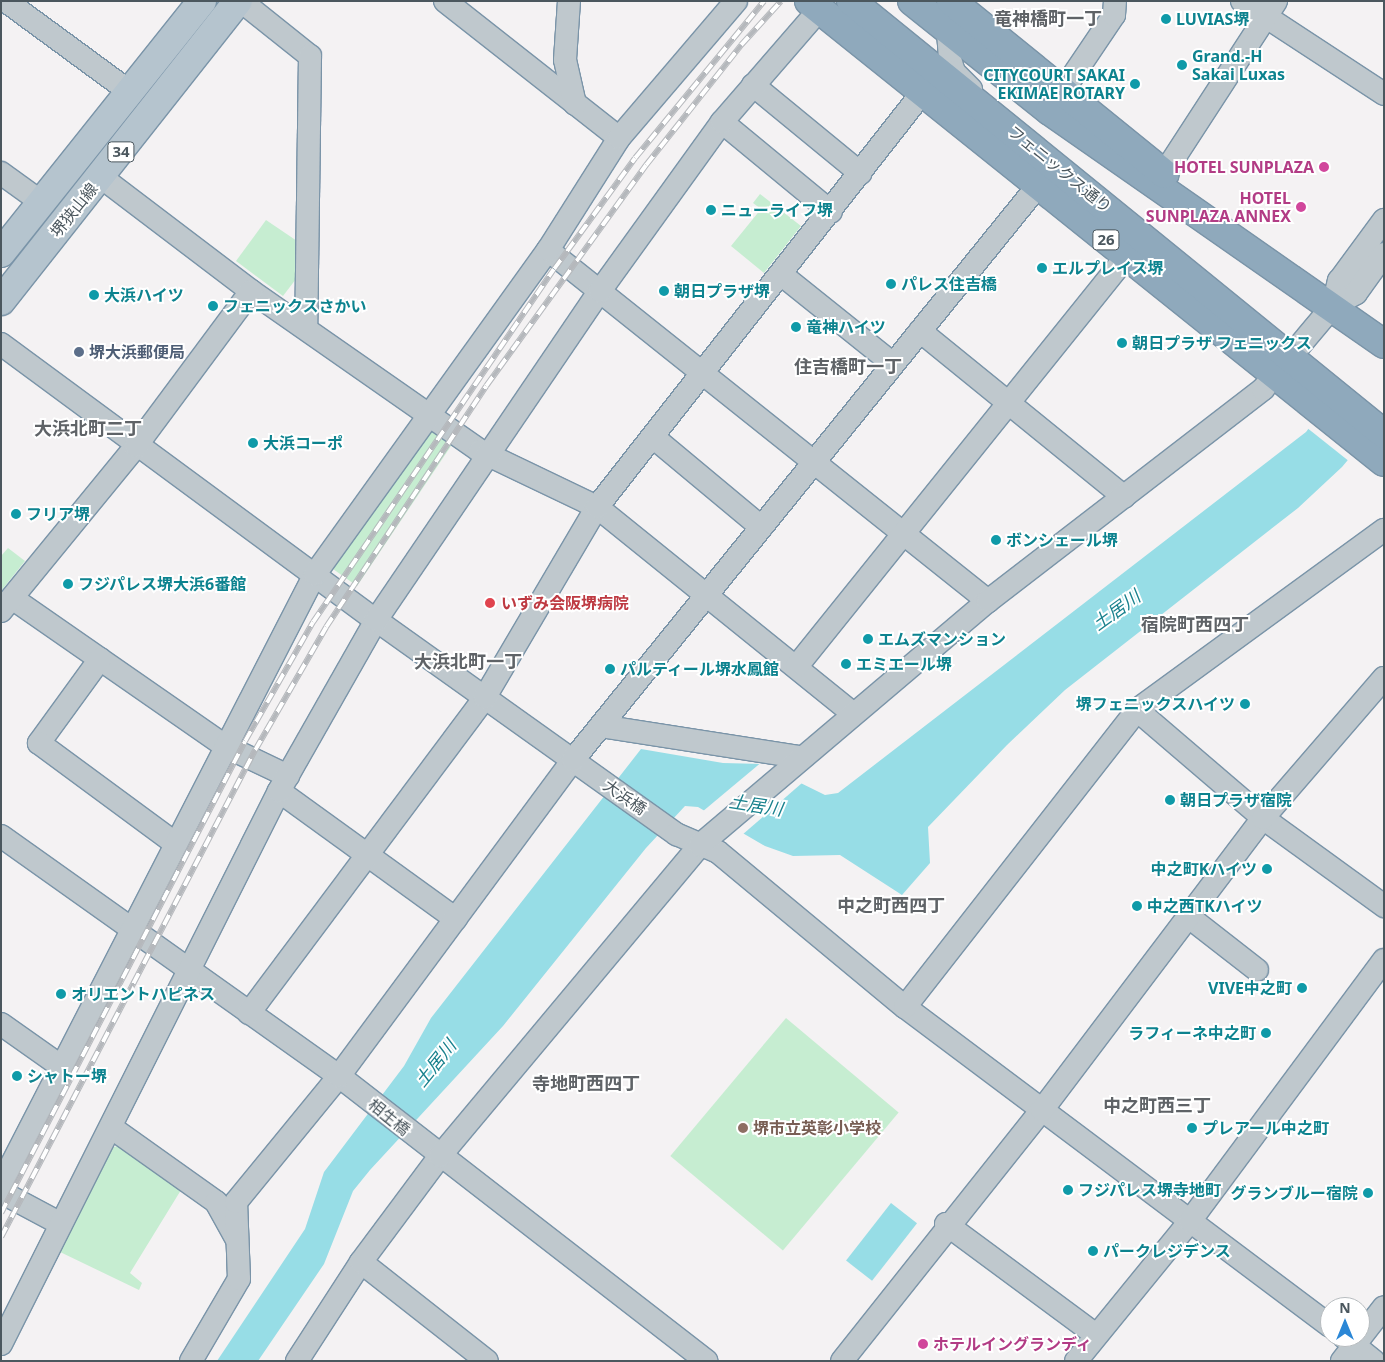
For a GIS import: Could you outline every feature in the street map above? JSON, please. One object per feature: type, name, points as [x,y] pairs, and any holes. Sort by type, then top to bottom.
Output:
[{"type":"highway","name":"フェニックス通り","points":[[851,1],[931,82],[1018,135],[1046,175]]},
{"type":"highway","points":[[912,1],[945,10],[1056,102],[1384,344]]},
{"type":"highway","name":"26","points":[[814,6],[931,82],[1292,374],[1384,462]]},
{"type":"highway","name":"26","points":[[1292,374],[1384,434]]},
{"type":"main road","name":"堺狭山線","points":[[1,253],[202,1]]},
{"type":"main road","name":"堺狭山線","points":[[1,301],[240,1]]},
{"type":"street","points":[[6,1],[130,92]]},
{"type":"street","points":[[240,1],[310,56],[306,327]]},
{"type":"street","points":[[445,1],[619,138]]},
{"type":"street","points":[[569,1],[565,60],[575,104]]},
{"type":"street","points":[[1,1185],[62,1067],[129,930],[176,844],[315,574],[548,250],[619,138],[736,1]]},
{"type":"street","points":[[1242,1],[1271,9],[1384,94]]},
{"type":"street","points":[[1056,102],[1114,16],[1116,2]]},
{"type":"street","points":[[1,1344],[190,974],[283,784],[376,620],[490,456],[600,291],[722,122],[814,6]]},
{"type":"street","points":[[1167,183],[1271,9]]},
{"type":"street","points":[[945,10],[954,72],[1018,135]]},
{"type":"street","points":[[249,1013],[370,856],[485,697],[597,507],[702,372],[782,275],[931,82]]},
{"type":"street","points":[[753,85],[860,173]]},
{"type":"street","points":[[722,122],[831,212]]},
{"type":"street","points":[[1,173],[41,202]]},
{"type":"street","points":[[190,1361],[239,1279],[236,1202],[339,1076],[574,760],[1046,175]]},
{"type":"street","points":[[101,177],[251,291],[306,327],[490,456],[597,507],[708,594],[852,713]]},
{"type":"street","points":[[297,1361],[361,1262],[440,1156],[700,845],[792,763],[988,601],[1263,389],[1292,374],[1333,306],[1339,282],[1384,220]]},
{"type":"street","points":[[797,666],[1135,246]]},
{"type":"street","points":[[548,250],[988,601]]},
{"type":"street","points":[[1333,306],[1356,293],[1384,254]]},
{"type":"street","points":[[782,275],[893,364]]},
{"type":"street","points":[[251,291],[136,446],[6,604],[100,659],[283,784],[370,856],[456,919]]},
{"type":"street","points":[[920,331],[1124,497]]},
{"type":"street","name":"大浜橋","points":[[1,344],[136,446],[676,834],[718,852],[905,1007],[1320,1318]]},
{"type":"street","points":[[653,437],[761,526]]},
{"type":"street","points":[[905,1007],[1137,710],[1384,530]]},
{"type":"street","points":[[100,659],[39,743],[176,844]]},
{"type":"street","points":[[842,1361],[946,1224],[1042,1110],[1263,818],[1384,678]]},
{"type":"street","points":[[1137,710],[1263,818],[1384,906]]},
{"type":"street","points":[[601,726],[792,763]]},
{"type":"street","name":"相生橋","points":[[1,836],[190,974],[339,1076],[707,1361]]},
{"type":"street","points":[[1188,917],[1257,970]]},
{"type":"street","points":[[1076,1361],[1190,1221],[1384,960]]},
{"type":"street","points":[[1,1024],[62,1067]]},
{"type":"street","points":[[112,1128],[216,1202],[238,1241]]},
{"type":"street","points":[[1,1192],[61,1224]]},
{"type":"street","points":[[946,1224],[1096,1335]]},
{"type":"street","points":[[361,1262],[487,1361]]},
{"type":"street","points":[[1374,1361],[1347,1348],[1384,1307]]},
{"type":"green space","points":[[760,194],[801,226],[764,273],[731,246],[761,209],[753,203]]},
{"type":"green space","points":[[266,220],[297,241],[296,279],[283,296],[236,261]]},
{"type":"green space","points":[[434,429],[453,443],[357,586],[333,569],[331,562],[425,430]]},
{"type":"green space","points":[[8,548],[25,561],[1,591],[1,556]]},
{"type":"green space","points":[[786,1018],[899,1112],[783,1250],[670,1156]]},
{"type":"green space","points":[[118,1146],[181,1190],[130,1273],[142,1283],[139,1290],[58,1251],[110,1148]]},
{"type":"water","name":"土居川","points":[[1384,330],[1384,417],[1342,467],[1298,508],[1065,690],[1007,745],[928,827],[930,863],[902,895],[840,855],[793,856],[765,846],[698,807],[685,806],[646,848],[503,1026],[370,1170],[353,1191],[324,1264],[258,1361],[217,1361],[305,1229],[324,1172],[404,1066],[431,1018],[641,749],[723,763],[762,764],[825,795],[838,793],[1306,432]]},
{"type":"water","points":[[891,1203],[917,1223],[872,1281],[846,1261]]},
{"type":"pier","points":[[1384,328],[1384,421],[1350,462],[1306,427]]},
{"type":"pier","points":[[763,761],[802,783],[742,835],[702,812]]},
{"type":"railway","points":[[1,1213],[245,741],[313,622],[554,269],[635,158],[764,1]]},
{"type":"railway","points":[[1,1237],[255,750],[326,627],[486,386],[646,165],[741,45],[781,1]]},
{"type":"place","name":"LUVIAS堺","points":[[1166,19]]},
{"type":"place","name":"Grand.-H Sakai Luxas","points":[[1182,65]]},
{"type":"place","name":"CITYCOURT SAKAI EKIMAE ROTARY","points":[[1135,84]]},
{"type":"place","name":"HOTEL SUNPLAZA","points":[[1324,167]]},
{"type":"place","name":"HOTEL SUNPLAZA ANNEX","points":[[1301,207]]},
{"type":"place","name":"ニューライフ堺","points":[[711,210]]},
{"type":"place","name":"エルプレイス堺","points":[[1042,268]]},
{"type":"place","name":"パレス住吉橋","points":[[891,284]]},
{"type":"place","name":"朝日プラザ堺","points":[[664,291]]},
{"type":"place","name":"大浜ハイツ","points":[[94,295]]},
{"type":"place","name":"フェニックスさかい","points":[[213,306]]},
{"type":"place","name":"竜神ハイツ","points":[[796,327]]},
{"type":"place","name":"朝日プラザ フェニックス","points":[[1122,343]]},
{"type":"place","name":"堺大浜郵便局","points":[[79,352]]},
{"type":"place","name":"大浜コーポ","points":[[253,443]]},
{"type":"place","name":"フリア堺","points":[[16,514]]},
{"type":"place","name":"ボンシェール堺","points":[[996,540]]},
{"type":"place","name":"フジパレス堺大浜6番館","points":[[68,584]]},
{"type":"place","name":"いずみ会阪堺病院","points":[[490,603]]},
{"type":"place","name":"エムズマンション","points":[[868,639]]},
{"type":"place","name":"エミエール堺","points":[[846,664]]},
{"type":"place","name":"パルティール堺水鳳館","points":[[610,669]]},
{"type":"place","name":"堺フェニックスハイツ","points":[[1245,704]]},
{"type":"place","name":"朝日プラザ宿院","points":[[1170,800]]},
{"type":"place","name":"中之町Kハイツ","points":[[1267,869]]},
{"type":"place","name":"中之西TKハイツ","points":[[1137,906]]},
{"type":"place","name":"VIVE中之町","points":[[1302,988]]},
{"type":"place","name":"オリエントハピネス","points":[[61,994]]},
{"type":"place","name":"ラフィーネ中之町","points":[[1266,1033]]},
{"type":"place","name":"シャトー堺","points":[[17,1076]]},
{"type":"place","name":"堺市立英彰小学校","points":[[743,1128]]},
{"type":"place","name":"プレアール中之町","points":[[1192,1128]]},
{"type":"place","name":"フジパレス堺寺地町","points":[[1068,1190]]},
{"type":"place","name":"グランブルー宿院","points":[[1368,1193]]},
{"type":"place","name":"パークレジデンス","points":[[1093,1251]]},
{"type":"place","name":"ホテルイングランディ","points":[[923,1344]]},
{"type":"district","name":"竜神橋町一丁","points":[[1048,18]]},
{"type":"district","name":"住吉橋町一丁","points":[[848,366]]},
{"type":"district","name":"大浜北町二丁","points":[[88,428]]},
{"type":"district","name":"宿院町西四丁","points":[[1195,624]]},
{"type":"district","name":"大浜北町一丁","points":[[468,661]]},
{"type":"district","name":"中之町西四丁","points":[[891,905]]},
{"type":"district","name":"寺地町西四丁","points":[[586,1083]]},
{"type":"district","name":"中之町西三丁","points":[[1157,1105]]}]
